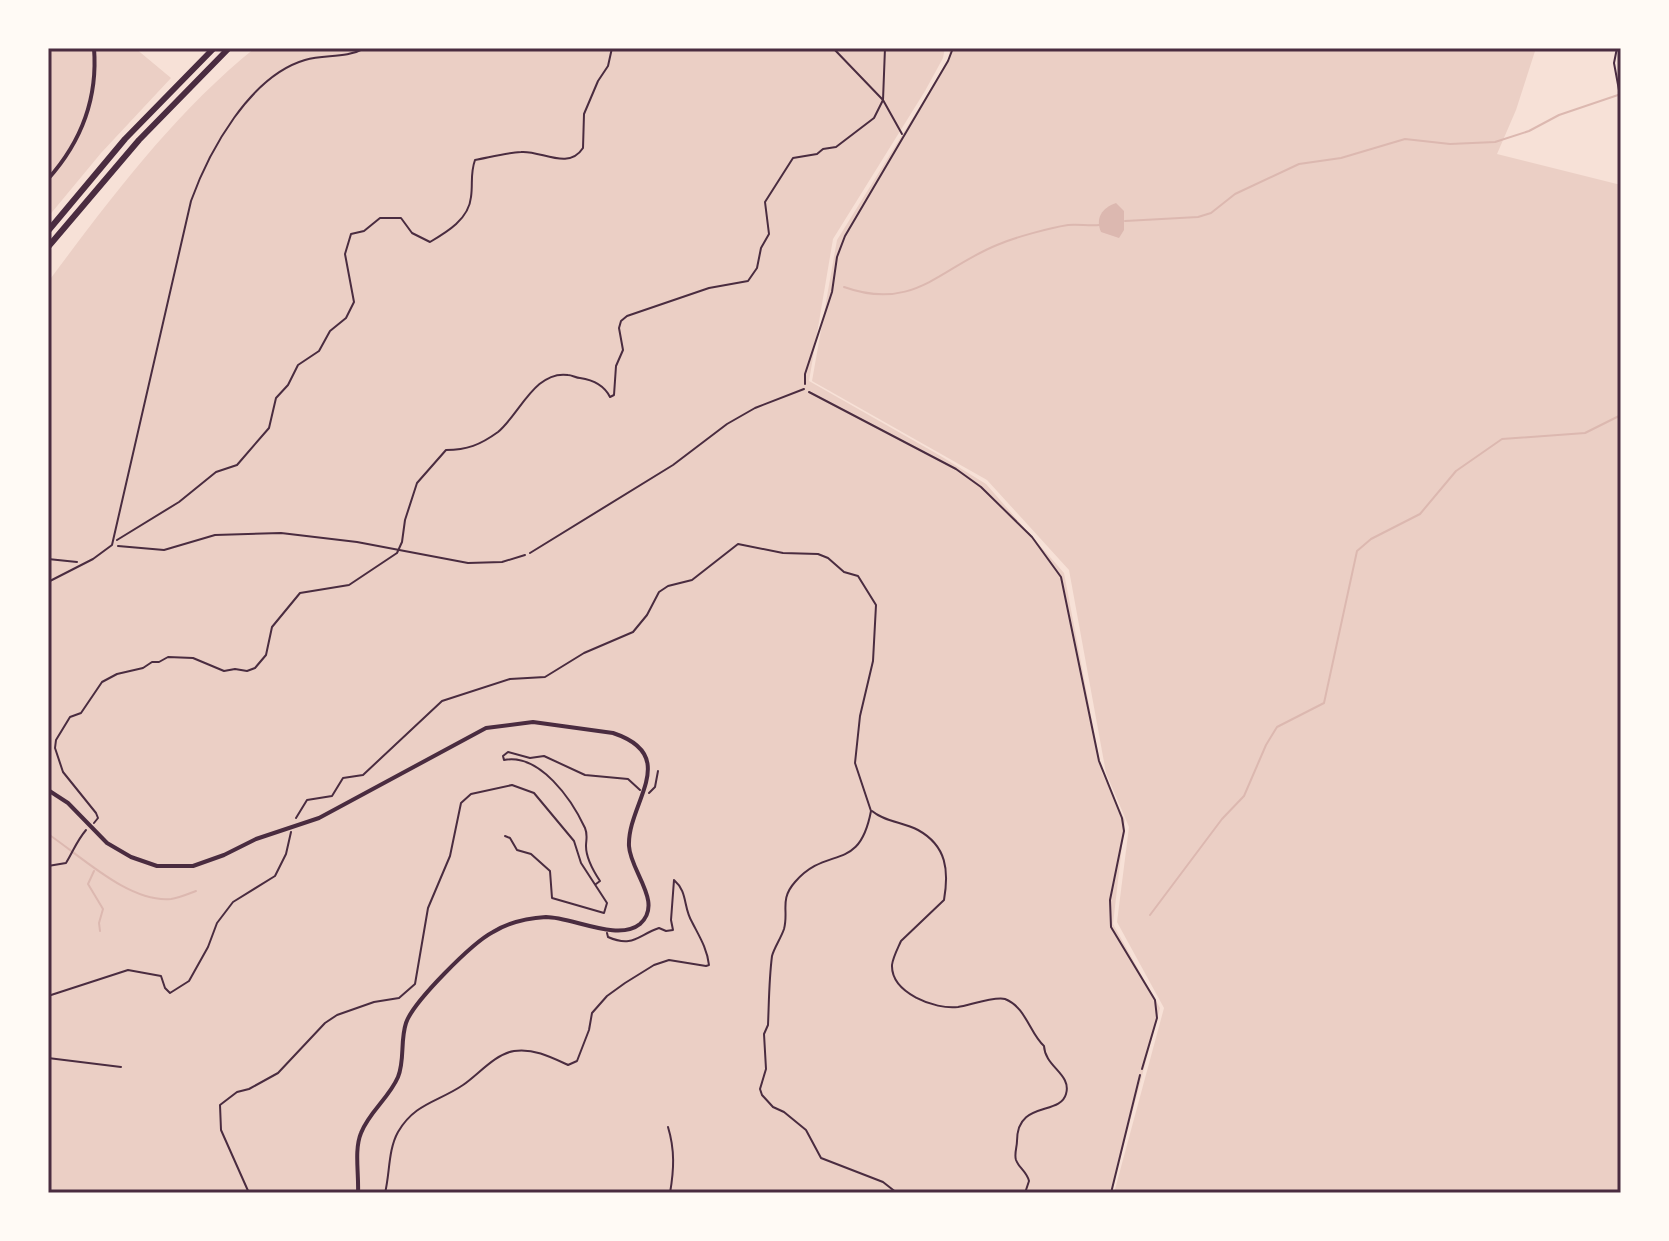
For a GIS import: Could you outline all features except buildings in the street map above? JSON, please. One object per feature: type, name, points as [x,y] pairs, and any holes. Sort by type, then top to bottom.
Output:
[{"type":"highway","points":[[48,231],[140,123],[214,48]]},
{"type":"highway","points":[[48,247],[124,156],[229,48]]},
{"type":"street","points":[[48,179],[77,141],[90,111],[96,80],[94,48]]},
{"type":"street","points":[[48,790],[68,803],[107,843],[145,863],[171,867],[209,861],[256,839],[339,809],[486,728],[514,722],[533,722],[626,737],[639,748],[648,765],[649,775],[630,826],[629,848],[635,872],[648,895],[648,910],[641,923],[632,928],[605,929],[545,917],[510,924],[478,943],[419,1002],[405,1025],[402,1061],[396,1080],[360,1134],[358,1193]]},
{"type":"lane","points":[[48,582],[93,559],[113,544],[191,201],[202,170],[217,142],[236,115],[281,71],[304,60],[350,55],[365,48]]},
{"type":"lane","points":[[530,553],[673,465],[727,424],[755,408],[804,389]]},
{"type":"path","points":[[113,544],[179,502],[216,472],[237,465],[269,428],[276,398],[288,385],[298,365],[319,351],[330,331],[346,318],[354,302],[345,254],[351,234],[364,231],[380,218],[401,218],[412,233],[430,242],[460,222],[471,202],[470,175],[475,160],[525,151],[549,159],[573,158],[583,148],[584,114],[608,66],[612,48]]},
{"type":"path","points":[[833,48],[883,100],[903,135]]},
{"type":"path","points":[[48,866],[66,863],[75,843],[98,818],[83,794],[63,772],[55,748],[56,740],[70,717],[81,713],[102,682],[168,657],[193,658],[224,671],[255,668],[266,655],[272,627],[300,593],[349,585],[399,550],[417,483],[446,450],[465,450],[499,431],[535,389],[549,378],[567,374],[586,379],[607,390],[610,397],[614,395],[616,366],[623,350],[619,328],[621,321],[627,316],[688,295],[748,281],[757,268],[761,248],[769,234],[765,202],[793,158],[836,147],[874,118],[883,100],[885,48]]},
{"type":"path","points":[[953,48],[840,246],[832,292],[805,374],[804,389],[956,469],[981,487],[1032,537],[1061,577],[1099,761],[1122,818],[1124,831],[1110,900],[1111,927],[1155,1000],[1157,1018],[1142,1069]]},
{"type":"path","points":[[1617,48],[1614,63],[1621,101]]},
{"type":"path","points":[[113,544],[164,550],[215,535],[281,533],[357,542],[468,563],[502,562],[530,553]]},
{"type":"path","points":[[48,996],[128,970],[161,976],[170,993],[189,981],[217,923],[233,902],[275,876],[286,854],[292,828],[307,800],[332,796],[343,778],[363,775],[442,701],[510,679],[545,677],[584,653],[633,632],[647,615],[659,592],[668,586],[692,580],[738,544],[783,553],[818,554],[828,558],[844,572],[858,576],[873,597],[876,621],[873,661],[860,716],[855,763],[871,811],[862,841],[852,853],[809,869],[793,883],[784,903],[784,927],[772,952],[768,1025],[764,1034],[766,1069],[760,1089],[766,1102],[806,1130],[821,1158],[883,1182],[897,1193]]},
{"type":"path","points":[[48,559],[79,563]]},
{"type":"path","points":[[595,884],[600,881],[586,851],[584,827],[559,785],[529,763],[504,760],[503,756],[508,752],[530,758],[544,756],[585,775],[628,779],[645,792],[653,792],[658,771]]},
{"type":"path","points":[[249,1193],[221,1130],[220,1105],[237,1092],[278,1073],[311,1036],[337,1015],[374,1002],[399,998],[415,984],[428,908],[450,856],[461,803],[471,794],[512,785],[534,793],[574,841],[581,863],[607,903],[604,913],[608,937],[629,943],[659,928],[673,930],[674,880],[687,899],[691,922],[698,929],[709,965],[669,960],[654,965],[607,996],[592,1013],[577,1061],[568,1065],[526,1050],[510,1052],[461,1086],[420,1108],[396,1136],[385,1193]]},
{"type":"path","points":[[871,811],[915,829],[934,842],[947,870],[944,900],[901,941],[897,950],[892,967],[898,984],[914,997],[944,1007],[974,1005],[990,998],[1004,999],[1024,1016],[1044,1046],[1050,1065],[1066,1082],[1067,1091],[1062,1101],[1056,1106],[1033,1112],[1018,1129],[1016,1158],[1029,1178],[1025,1193]]},
{"type":"path","points":[[505,836],[510,838],[517,850],[531,854],[550,871],[552,898],[604,913]]},
{"type":"path","points":[[48,1058],[121,1067]]},
{"type":"path","points":[[1111,1193],[1140,1075]]},
{"type":"path","points":[[668,1127],[673,1143],[674,1167],[670,1193]]},
{"type":"shaded area","points":[[48,48],[135,48],[171,78],[101,153],[48,217]]},
{"type":"shaded area","points":[[255,48],[945,48],[943,58],[925,91],[833,239],[809,381],[986,484],[1064,573],[1102,773],[1125,820],[1113,924],[1160,1008],[1111,1193],[48,1193],[48,282],[144,158],[197,100]]},
{"type":"shaded area","points":[[950,48],[1536,48],[1516,110],[1497,154],[1621,185],[1621,1193],[1114,1193],[1164,1008],[1117,922],[1129,827],[1106,773],[1069,570],[987,480],[812,381],[837,240],[948,61]]},
{"type":"shaded area","points":[[1116,203],[1124,211],[1124,230],[1119,238],[1101,232],[1099,222],[1104,211]]},
{"type":"waterway","points":[[1125,221],[1198,217],[1211,213],[1235,194],[1299,164],[1341,158],[1405,139],[1450,144],[1495,142],[1529,131],[1559,115],[1621,94]]},
{"type":"waterway","points":[[844,287],[868,293],[908,291],[977,254],[1013,239],[1068,225],[1099,225]]},
{"type":"waterway","points":[[1150,915],[1222,819],[1244,796],[1277,727],[1324,703],[1357,551],[1371,539],[1420,514],[1456,471],[1502,439],[1585,433],[1621,415]]},
{"type":"waterway","points":[[48,834],[106,876],[139,894],[171,899],[196,891]]},
{"type":"waterway","points":[[94,871],[88,884],[103,909],[100,931]]}]
